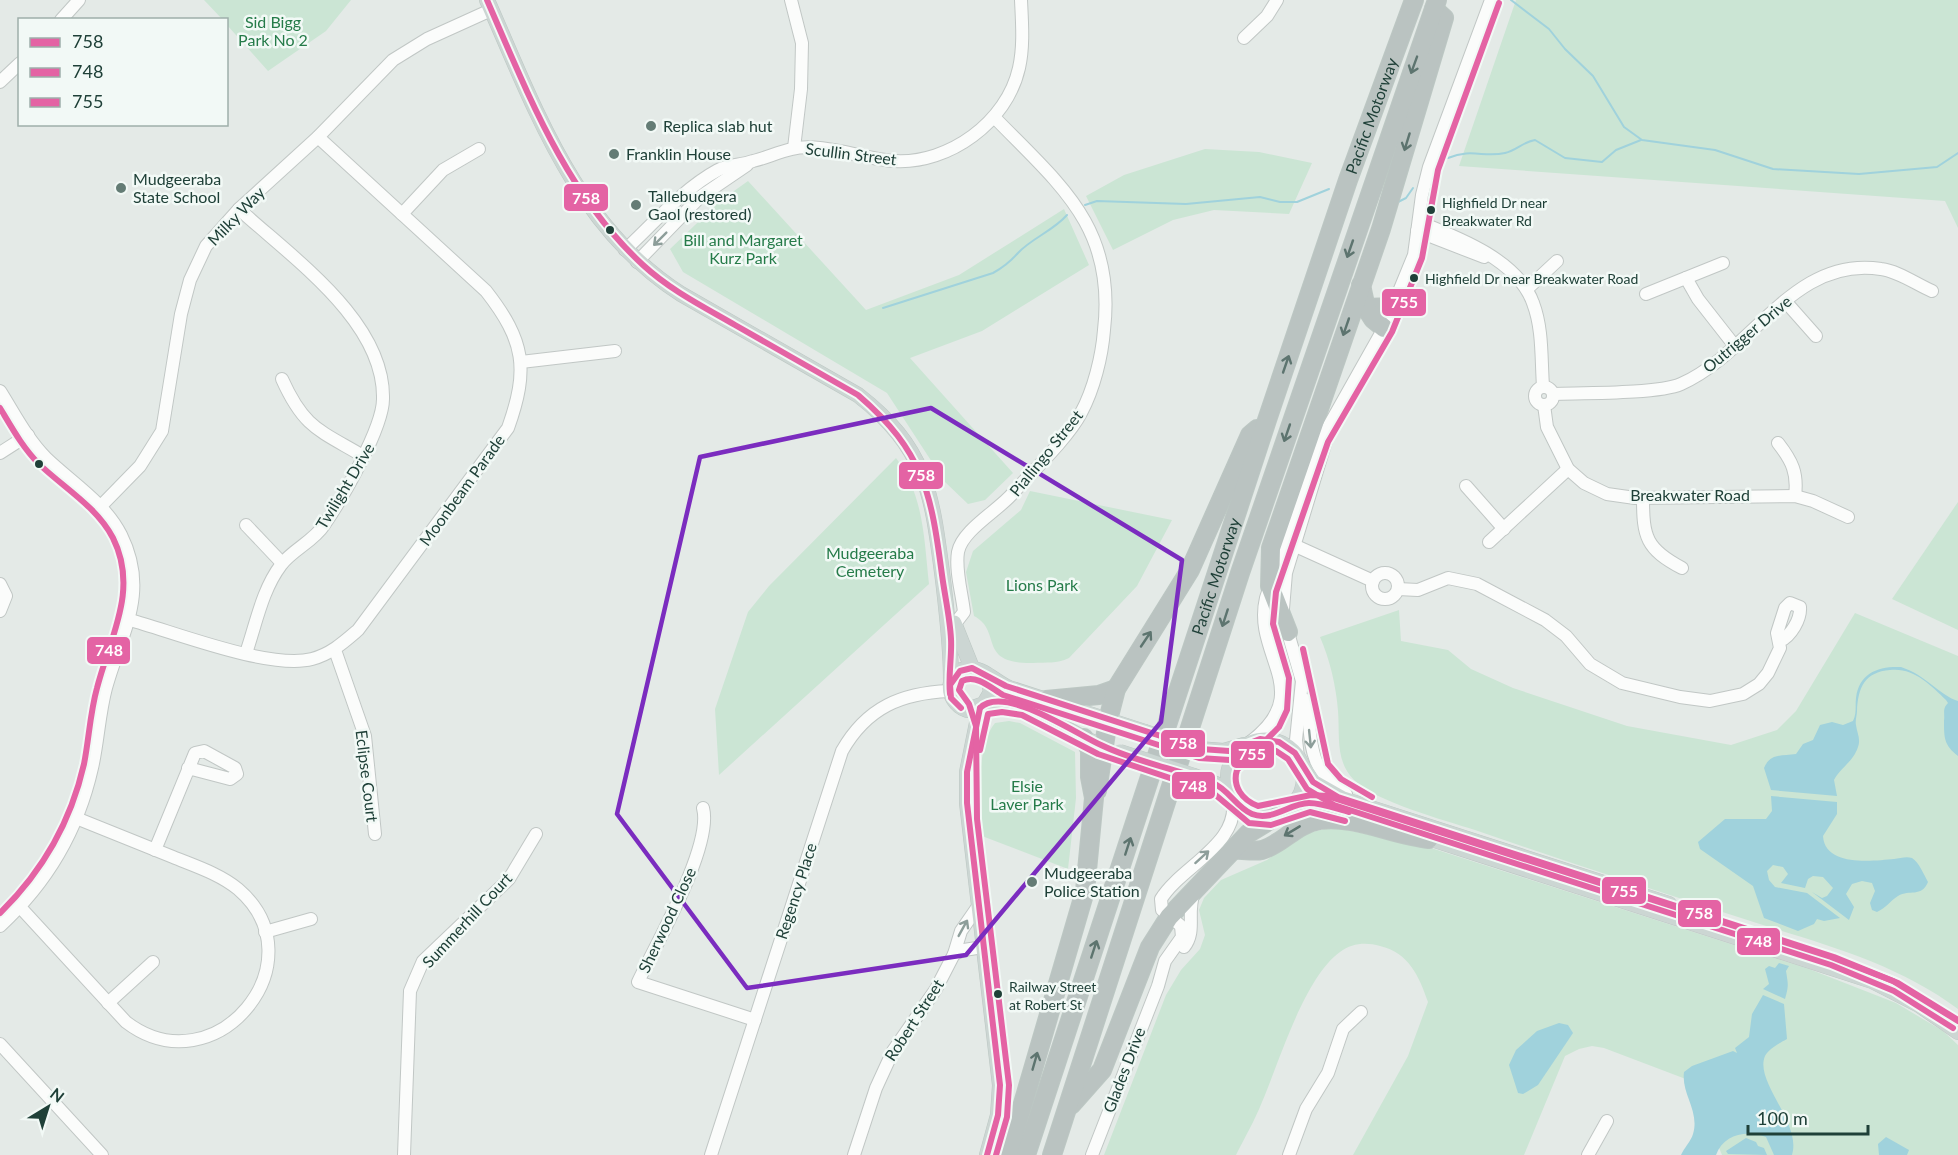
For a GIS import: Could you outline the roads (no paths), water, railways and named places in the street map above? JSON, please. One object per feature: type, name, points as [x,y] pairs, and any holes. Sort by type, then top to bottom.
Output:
[{"type":"highway","name":"Pacific Motorway","points":[[1026,1155],[1267,420],[1348,180],[1414,0]]},
{"type":"highway","name":"Pacific Motorway","points":[[1052,1155],[1243,562],[1436,5]]},
{"type":"highway","points":[[1288,632],[1270,586],[1269,557],[1278,522],[1381,229],[1444,18],[1436,5]]},
{"type":"highway","points":[[1361,284],[1366,308],[1373,320],[1384,328]]},
{"type":"highway","points":[[1366,308],[1393,307]]},
{"type":"highway","points":[[1094,798],[1113,750],[1108,720],[1116,689],[1190,570],[1250,435],[1267,420]]},
{"type":"highway","points":[[1046,700],[1099,695],[1116,689]]},
{"type":"highway","points":[[1008,1155],[1080,911],[1088,872],[1094,798],[1090,777],[1090,750],[1084,738]]},
{"type":"highway","points":[[1066,1110],[1102,1070],[1150,947],[1169,917],[1198,884],[1256,827],[1283,812]]},
{"type":"highway","points":[[1234,850],[1263,849],[1301,826],[1330,819],[1349,820],[1398,835],[1430,839]]},
{"type":"main road","points":[[489,5],[557,152],[584,200],[625,250],[681,294],[839,382],[879,411],[911,451],[925,478],[938,532],[951,647],[950,686],[955,704],[961,708],[967,727],[969,760],[967,803],[1000,1085],[998,1115],[987,1155]]},
{"type":"main road","points":[[947,610],[972,668],[1006,686],[1198,748],[1224,751],[1264,739],[1279,742],[1300,760],[1308,777],[1322,789],[1343,799],[1898,983],[1958,1020]]},
{"type":"main road","points":[[950,686],[960,671],[972,668]]},
{"type":"main road","points":[[969,760],[982,706],[991,692],[988,677]]},
{"type":"main road","points":[[961,708],[1003,702],[1025,706],[1084,738],[1113,750],[1216,784],[1252,814],[1265,816],[1283,812],[1299,804],[1318,803],[1752,936]]},
{"type":"main road","points":[[1232,796],[1227,781],[1228,767],[1236,753],[1248,743]]},
{"type":"main road","points":[[1283,812],[1298,798],[1303,786],[1300,760]]},
{"type":"main road","points":[[1802,952],[1889,989],[1958,1032]]},
{"type":"street","points":[[64,18],[79,0]]},
{"type":"street","points":[[791,0],[802,43],[801,89],[794,148]]},
{"type":"street","name":"Scullin Street","points":[[625,250],[698,183],[720,169],[794,148],[813,147],[863,158],[897,161],[933,158],[966,140],[995,118],[1019,69],[1023,34],[1021,0]]},
{"type":"street","points":[[1244,38],[1268,16],[1277,0]]},
{"type":"street","points":[[1248,743],[1272,720],[1281,692],[1280,673],[1263,622],[1270,586],[1280,554],[1320,437],[1326,431],[1384,328],[1414,255],[1429,167],[1491,0]]},
{"type":"street","name":"Milky Way","points":[[101,506],[140,466],[162,431],[181,314],[190,280],[206,246],[239,209],[318,137],[393,60],[489,5]]},
{"type":"street","points":[[0,82],[18,65]]},
{"type":"street","name":"Piallingo Street","points":[[954,625],[964,612],[958,564],[962,544],[971,531],[1008,500],[1081,413],[1102,352],[1107,306],[1104,267],[1091,230],[1068,193],[995,118]]},
{"type":"street","name":"Moonbeam Parade","points":[[130,620],[271,660],[311,659],[335,650],[358,630],[508,428],[520,395],[521,362],[515,337],[505,315],[486,291],[318,137]]},
{"type":"street","points":[[402,214],[444,170],[479,149]]},
{"type":"street","name":"Scullin Street","points":[[637,261],[700,197],[753,161]]},
{"type":"street","name":"Twilight Drive","points":[[239,209],[324,286],[355,319],[371,346],[380,371],[384,400],[374,436],[323,528],[282,563],[269,583],[246,653]]},
{"type":"street","points":[[1418,227],[1496,262],[1527,289],[1557,261]]},
{"type":"street","points":[[1646,294],[1723,263]]},
{"type":"street","name":"Outrigger Drive","points":[[1554,394],[1680,385],[1703,371],[1785,301],[1828,273],[1851,267],[1884,269],[1932,291]]},
{"type":"street","points":[[1686,278],[1698,299],[1734,345]]},
{"type":"street","name":"Breakwater Road","points":[[1527,289],[1534,304],[1539,329],[1543,386],[1536,391],[1535,397],[1538,403],[1544,405],[1547,427],[1568,469],[1584,483],[1607,494],[1643,498],[1795,496],[1813,501],[1848,518]]},
{"type":"street","points":[[1785,301],[1816,336]]},
{"type":"street","points":[[521,362],[615,351]]},
{"type":"street","points":[[282,379],[295,408],[310,425],[363,456]]},
{"type":"street","points":[[1543,386],[1551,389],[1554,394],[1551,402],[1544,405]]},
{"type":"street","points":[[0,391],[28,435],[46,457],[101,506],[121,535],[131,562],[134,596],[130,620],[105,691],[92,769],[76,818],[52,865],[20,907],[0,926]]},
{"type":"street","points":[[1326,431],[1327,440],[1287,568],[1282,602],[1302,681],[1311,749],[1318,767],[1334,786],[1378,810]]},
{"type":"street","points":[[0,453],[28,435]]},
{"type":"street","points":[[1778,443],[1792,462],[1797,481],[1795,496]]},
{"type":"street","points":[[1490,542],[1568,469]]},
{"type":"street","points":[[1466,486],[1504,529]]},
{"type":"street","points":[[1643,498],[1643,528],[1649,544],[1661,557],[1682,568]]},
{"type":"street","points":[[246,525],[282,563]]},
{"type":"street","points":[[1280,554],[1294,547]]},
{"type":"street","points":[[1294,547],[1372,584],[1375,595],[1383,599],[1392,597],[1398,589],[1396,579],[1391,574],[1382,574],[1372,584]]},
{"type":"street","points":[[1287,568],[1298,562],[1312,562],[1372,584]]},
{"type":"street","points":[[1398,589],[1418,590],[1448,578],[1477,584],[1545,620],[1566,636],[1590,664],[1606,675],[1639,689],[1680,697],[1710,701],[1743,694],[1759,684],[1768,673],[1780,641]]},
{"type":"street","points":[[0,584],[6,596],[0,611]]},
{"type":"street","name":"Eclipse Court","points":[[335,650],[365,736],[375,834]]},
{"type":"street","points":[[1300,760],[1296,740],[1302,681]]},
{"type":"street","name":"Regency Place","points":[[711,1155],[839,758],[846,744],[891,702],[908,695],[950,686]]},
{"type":"street","points":[[155,850],[188,768]]},
{"type":"street","points":[[1169,917],[1161,908],[1162,898],[1227,831],[1233,813],[1232,796]]},
{"type":"street","name":"Sherwood Close","points":[[703,808],[704,832],[692,867],[638,982],[755,1020]]},
{"type":"street","points":[[20,907],[108,1003],[135,1029],[160,1039],[187,1041],[221,1031],[246,1012],[261,988],[268,957],[265,932],[249,900],[229,882],[76,818]]},
{"type":"street","name":"Summerhill Court","points":[[404,1155],[410,991],[423,961],[509,879],[536,834]]},
{"type":"street","name":"Glades Drive","points":[[1158,986],[1190,939],[1189,907],[1198,884]]},
{"type":"street","name":"Robert Street","points":[[854,1155],[885,1066],[896,1045],[936,989],[954,954],[960,931],[979,905]]},
{"type":"street","name":"Glades Drive","points":[[1092,1155],[1158,986],[1165,961],[1183,935],[1181,926],[1169,917]]},
{"type":"street","points":[[265,932],[311,919]]},
{"type":"street","points":[[954,954],[983,947]]},
{"type":"street","points":[[108,1003],[153,962]]},
{"type":"street","points":[[1289,1155],[1306,1109],[1328,1073],[1343,1029],[1361,1012]]},
{"type":"street","points":[[0,1044],[102,1155]]},
{"type":"street","points":[[1588,1155],[1607,1121]]},
{"type":"water","points":[[1901,667],[1918,675],[1958,701],[1958,756],[1947,745],[1945,737],[1944,711],[1948,703],[1946,700],[1928,683],[1914,674],[1898,670],[1881,671],[1864,682],[1861,688],[1856,722],[1859,744],[1853,757],[1834,780],[1837,796],[1771,790],[1764,768],[1770,760],[1777,756],[1796,754],[1803,744],[1813,740],[1820,725],[1832,722],[1843,725],[1853,721],[1858,689],[1865,677],[1877,670]]},
{"type":"water","points":[[1771,796],[1837,802],[1837,814],[1823,836],[1826,846],[1832,853],[1851,860],[1862,861],[1912,858],[1928,882],[1919,892],[1902,894],[1877,912],[1872,910],[1870,903],[1875,891],[1872,883],[1862,881],[1852,884],[1846,894],[1854,907],[1849,920],[1812,892],[1822,898],[1827,896],[1833,888],[1823,877],[1813,876],[1808,879],[1805,888],[1781,883],[1788,874],[1783,867],[1773,865],[1767,871],[1769,880],[1775,887],[1807,893],[1840,918],[1824,921],[1817,919],[1814,924],[1798,931],[1764,918],[1753,886],[1700,849],[1698,842],[1725,819],[1766,819],[1772,811]]},
{"type":"water","points":[[1779,963],[1789,966],[1786,971],[1788,985],[1785,999],[1763,989],[1769,984],[1765,969],[1769,966],[1775,968]]},
{"type":"water","points":[[1763,995],[1784,1004],[1787,1039],[1767,1053],[1763,1066],[1771,1090],[1790,1130],[1793,1143],[1792,1155],[1774,1155],[1766,1137],[1744,1134],[1724,1142],[1716,1155],[1681,1155],[1692,1137],[1694,1126],[1694,1118],[1685,1088],[1684,1072],[1692,1066],[1733,1051],[1737,1053],[1735,1048],[1749,1037],[1752,1014]]},
{"type":"water","points":[[1559,1023],[1568,1025],[1573,1033],[1538,1085],[1523,1094],[1518,1093],[1509,1065],[1516,1050],[1537,1031]]},
{"type":"water","points":[[1886,1137],[1909,1150],[1907,1155],[1879,1155],[1878,1144]]},
{"type":"water","points":[[1746,1138],[1764,1148],[1767,1155],[1728,1154],[1726,1151]]},
{"type":"waterway","points":[[1511,0],[1549,29],[1565,49],[1593,76],[1624,127],[1642,140],[1715,150],[1773,169],[1859,174],[1937,167],[1958,153]]},
{"type":"waterway","points":[[1448,158],[1471,153],[1505,153],[1535,140],[1565,158],[1602,162],[1616,150],[1641,140]]},
{"type":"waterway","points":[[1398,202],[1406,198],[1413,188]]},
{"type":"waterway","points":[[1085,205],[1097,201],[1186,204],[1260,197],[1280,202],[1297,202],[1329,189]]},
{"type":"waterway","points":[[883,308],[993,273],[1067,215]]},
{"type":"place","name":"Replica slab hut","points":[[651,126]]},
{"type":"place","name":"Franklin House","points":[[614,154]]},
{"type":"place","name":"Mudgeeraba State School","points":[[121,188]]},
{"type":"place","name":"Tallebudgera Gaol (restored)","points":[[636,205]]},
{"type":"place","name":"Highfield Dr near Breakwater Rd","points":[[1431,210]]},
{"type":"place","name":"Highfield Dr near Breakwater Road","points":[[1414,278]]},
{"type":"place","name":"Mudgeeraba Police Station","points":[[1032,882]]},
{"type":"place","name":"Railway Street at Robert St","points":[[998,994]]},
{"type":"park label","name":"Sid Bigg Park No 2","points":[[273,31]]},
{"type":"park label","name":"Bill and Margaret Kurz Park","points":[[743,249]]},
{"type":"park label","name":"Mudgeeraba Cemetery","points":[[870,562]]},
{"type":"park label","name":"Lions Park","points":[[1042,585]]},
{"type":"park label","name":"Elsie Laver Park","points":[[1027,795]]}]
